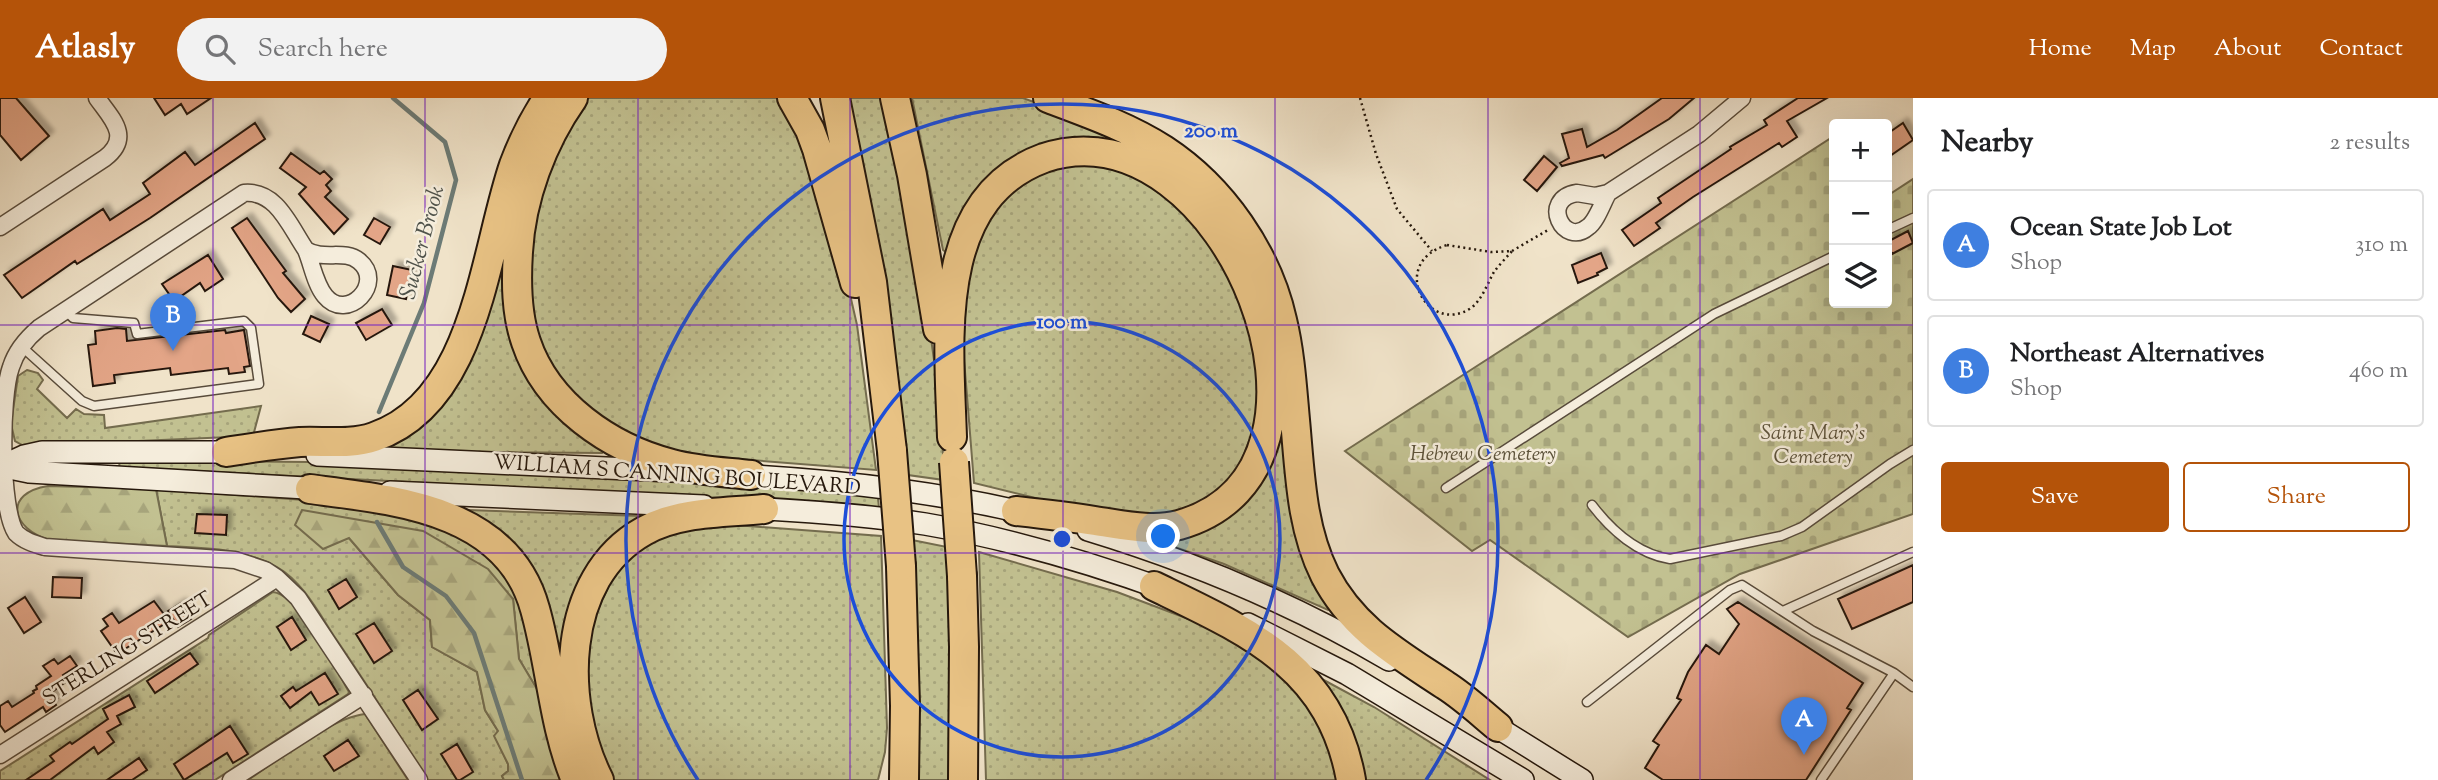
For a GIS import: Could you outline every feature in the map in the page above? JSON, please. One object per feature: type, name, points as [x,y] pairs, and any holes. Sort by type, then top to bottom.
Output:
[{"type":"highway","points":[[226,452],[283,444],[367,439],[402,424],[429,399],[447,374],[464,340],[515,164],[533,123],[548,98]]},
{"type":"highway","points":[[573,98],[552,131],[535,172],[519,242],[517,292],[520,318],[526,342],[537,366],[558,395],[585,421],[625,447],[692,469],[751,475]]},
{"type":"highway","points":[[792,98],[810,130],[846,248],[892,446]]},
{"type":"highway","points":[[835,98],[872,282],[892,446],[901,569],[904,780]]},
{"type":"highway","points":[[895,98],[924,241],[953,450]]},
{"type":"highway","points":[[1048,98],[1103,119],[1164,151],[1200,180],[1234,219],[1262,265],[1282,319],[1289,352],[1304,510],[1315,553],[1325,575],[1354,617],[1380,643],[1454,691],[1499,727]]},
{"type":"highway","points":[[981,780],[978,697],[963,586],[953,450],[950,367],[954,279],[960,251],[980,208],[997,188],[1016,172],[1047,156],[1064,152],[1094,150],[1122,155],[1166,177],[1189,197],[1211,221],[1239,262],[1264,327],[1270,363],[1270,414],[1265,439],[1254,465],[1238,487],[1218,505],[1179,525],[1142,528],[1016,511]]},
{"type":"highway","points":[[310,489],[388,499],[430,509],[476,532],[512,563],[526,584],[535,609],[561,733],[576,780]]},
{"type":"highway","points":[[599,780],[581,729],[574,676],[583,609],[601,569],[621,547],[656,525],[692,516],[764,509]]},
{"type":"highway","points":[[886,780],[893,754],[896,726],[901,569]]},
{"type":"highway","points":[[963,586],[963,780]]},
{"type":"highway","points":[[1154,586],[1245,631],[1293,668],[1313,692],[1332,724],[1346,757],[1351,780]]},
{"type":"main road","name":"WILLIAM S CANNING BOULEVARD","points":[[1,466],[42,452],[226,452],[432,459],[806,479],[883,488],[1016,511],[1144,548],[1206,570],[1279,602],[1385,657],[1582,780]]},
{"type":"main road","name":"WILLIAM S CANNING BOULEVARD","points":[[1,466],[29,472],[310,489],[764,509],[871,517],[950,529],[1039,550],[1154,586],[1239,620],[1323,661],[1523,780]]},
{"type":"street","points":[[0,227],[106,158],[116,147],[119,134],[116,126],[97,98]]},
{"type":"street","points":[[1608,193],[1594,221],[1585,230],[1572,232],[1560,223],[1558,207],[1565,197],[1577,193],[1595,196],[1608,193],[1699,134],[1742,98]]},
{"type":"street","points":[[306,250],[276,206],[264,195],[249,192],[235,197],[38,328],[22,346],[3,379],[1,466],[12,527],[19,536],[30,542],[63,549],[235,560],[252,564],[277,578],[307,609],[419,780]]},
{"type":"street","name":"STERLING STREET","points":[[0,755],[277,578]]},
{"type":"street","points":[[231,780],[364,695]]},
{"type":"lane","points":[[1892,228],[1913,218]]},
{"type":"lane","points":[[1446,488],[1714,314],[1829,258]]},
{"type":"lane","points":[[22,346],[76,397],[94,406],[259,384],[251,328],[244,321],[137,334],[134,323],[73,318],[65,310]]},
{"type":"lane","points":[[1592,505],[1617,532],[1641,549],[1657,557],[1681,558],[1781,536],[1802,527],[1913,450]]},
{"type":"lane","points":[[1783,611],[1913,552]]},
{"type":"lane","points":[[1587,702],[1730,590],[1742,585],[1813,631],[1894,673],[1913,687]]},
{"type":"lane","points":[[1821,780],[1894,673]]},
{"type":"path","points":[[1360,98],[1376,155],[1397,209],[1432,251]]},
{"type":"path","points":[[1512,251],[1491,252],[1447,245],[1432,251],[1420,264],[1416,274],[1420,296],[1438,312],[1461,313],[1471,308],[1480,299],[1496,269],[1512,251],[1560,223]]},
{"type":"green space","points":[[583,98],[780,98],[792,117],[846,277],[857,325],[876,470],[676,454],[590,418],[536,349],[525,256],[553,149]]},
{"type":"green space","points":[[845,98],[885,98],[931,336],[942,432],[944,480],[908,475]]},
{"type":"green space","points":[[912,98],[1023,98],[1109,130],[1139,145],[1136,152],[1057,146],[947,253],[943,250]]},
{"type":"green space","points":[[1829,139],[1829,308],[1892,308],[1892,193],[1913,179],[1913,514],[1740,574],[1628,637],[1490,540],[1472,551],[1345,451]]},
{"type":"green space","points":[[1074,160],[1151,179],[1220,251],[1256,340],[1260,412],[1234,480],[1179,517],[1085,510],[974,483],[960,309],[980,229],[1019,182]]},
{"type":"green space","points":[[505,220],[509,306],[605,447],[602,453],[383,451],[381,443],[412,427]]},
{"type":"green space","points":[[27,370],[38,373],[43,380],[37,389],[67,418],[76,409],[84,414],[104,415],[105,428],[261,406],[253,436],[24,446],[15,441],[11,424],[18,376]]},
{"type":"green space","points":[[1278,406],[1332,608],[1328,610],[1224,564],[1163,543],[1164,536],[1211,520]]},
{"type":"green space","points":[[120,460],[309,462],[816,490],[878,497],[879,509],[757,500],[119,467]]},
{"type":"green space","points":[[48,486],[156,489],[167,546],[50,540],[37,535],[20,520],[19,503],[34,490]]},
{"type":"green space","points":[[156,489],[357,504],[408,511],[476,542],[516,584],[544,701],[519,659],[513,599],[349,538],[398,595],[430,620],[432,647],[477,672],[485,710],[498,731],[495,736],[508,764],[508,771],[502,776],[504,780],[428,780],[316,608],[294,580],[277,567],[251,556],[224,550],[167,546]]},
{"type":"green space","points":[[302,510],[423,531],[488,569],[513,599],[519,659],[544,701],[566,780],[504,780],[502,776],[508,771],[508,764],[494,736],[498,731],[485,710],[477,672],[432,647],[430,620],[398,595],[349,538],[323,549],[295,525]]},
{"type":"green space","points":[[468,510],[642,516],[644,523],[635,528],[566,680],[545,617],[467,516]]},
{"type":"green space","points":[[722,524],[881,536],[887,728],[885,752],[878,780],[608,780],[588,724],[585,639],[606,579],[652,536]]},
{"type":"green space","points":[[912,540],[947,547],[947,578],[952,582],[953,780],[912,780]]},
{"type":"green space","points":[[979,552],[1117,592],[1223,632],[1279,669],[1326,732],[1341,780],[986,780]]},
{"type":"green space","points":[[273,592],[294,605],[305,619],[326,651],[348,694],[215,780],[0,780],[0,771],[208,638]]},
{"type":"green space","points":[[1320,678],[1374,707],[1490,780],[1358,780],[1315,681]]},
{"type":"green space","points":[[365,714],[408,780],[248,780],[321,731],[351,717]]},
{"type":"building","points":[[0,98],[16,98],[49,136],[21,160],[0,135]]},
{"type":"building","points":[[154,98],[211,98],[187,114],[181,104],[165,115]]},
{"type":"building","points":[[1662,98],[1694,98],[1669,119],[1605,158],[1603,155],[1562,166],[1560,163],[1569,158],[1562,134],[1582,129],[1587,147],[1617,130]]},
{"type":"building","points":[[1798,98],[1827,98],[1787,121],[1797,137],[1782,147],[1779,143],[1693,197],[1656,223],[1660,228],[1634,246],[1622,230],[1661,203],[1658,198],[1731,149],[1730,147],[1767,125],[1764,120]]},
{"type":"building","points":[[255,123],[265,139],[150,218],[77,264],[75,261],[22,298],[4,275],[103,209],[110,220],[150,194],[143,183],[185,152],[195,165]]},
{"type":"building","points":[[1903,123],[1913,140],[1892,155],[1892,131]]},
{"type":"building","points":[[291,153],[320,174],[324,171],[332,179],[326,185],[331,191],[325,197],[348,219],[334,234],[299,194],[306,187],[280,168]]},
{"type":"building","points":[[1544,156],[1557,167],[1537,191],[1524,180]]},
{"type":"building","points":[[247,218],[286,271],[283,273],[305,299],[291,312],[278,298],[232,228]]},
{"type":"building","points":[[374,218],[390,227],[380,244],[364,235]]},
{"type":"building","points":[[1908,231],[1913,243],[1892,254],[1892,239]]},
{"type":"building","points":[[1601,253],[1607,268],[1578,283],[1572,265]]},
{"type":"building","points":[[208,255],[223,279],[205,291],[200,283],[174,301],[162,284]]},
{"type":"building","points":[[393,266],[412,270],[406,299],[387,295]]},
{"type":"building","points":[[382,309],[392,325],[366,340],[356,323]]},
{"type":"building","points":[[311,316],[329,324],[320,342],[303,334]]},
{"type":"building","points":[[126,329],[127,341],[244,330],[250,366],[244,367],[245,372],[229,374],[228,368],[171,375],[170,368],[114,375],[115,383],[93,386],[88,345],[96,344],[95,331]]},
{"type":"building","points":[[197,514],[227,515],[226,535],[195,533]]},
{"type":"building","points":[[1913,565],[1913,602],[1852,629],[1838,599]]},
{"type":"building","points":[[53,577],[82,578],[81,598],[52,597]]},
{"type":"building","points":[[346,579],[357,597],[339,609],[328,590]]},
{"type":"building","points":[[25,597],[41,622],[24,633],[8,608]]},
{"type":"building","points":[[154,601],[169,621],[117,654],[101,631],[108,626],[103,619],[112,613],[119,623]]},
{"type":"building","points":[[1738,602],[1863,683],[1847,708],[1851,710],[1806,780],[1663,780],[1645,768],[1659,745],[1653,741],[1681,700],[1677,698],[1688,672],[1706,645],[1719,654],[1739,624],[1727,609]]},
{"type":"building","points":[[181,603],[191,619],[178,627],[168,611]]},
{"type":"building","points":[[292,617],[306,640],[291,650],[277,627]]},
{"type":"building","points":[[374,623],[392,651],[374,663],[356,634]]},
{"type":"building","points":[[190,653],[198,664],[155,693],[147,681]]},
{"type":"building","points":[[70,656],[77,666],[63,675],[67,681],[52,692],[57,698],[53,700],[56,705],[46,712],[43,707],[5,732],[0,725],[0,706],[8,701],[12,707],[34,693],[36,686],[51,676],[43,666],[54,659],[58,664]]},
{"type":"building","points":[[325,673],[338,694],[319,705],[311,692],[290,708],[281,696],[293,687],[296,691]]},
{"type":"building","points":[[418,690],[438,719],[422,730],[403,700]]},
{"type":"building","points":[[129,695],[135,707],[117,716],[121,724],[107,732],[114,742],[98,754],[94,747],[50,780],[26,780],[54,761],[50,756],[108,719],[103,709]]},
{"type":"building","points":[[230,726],[248,754],[233,763],[227,753],[184,780],[174,764]]},
{"type":"building","points":[[348,740],[359,756],[334,771],[324,756]]},
{"type":"building","points":[[457,744],[473,772],[460,780],[457,780],[441,754]]},
{"type":"building","points":[[139,758],[147,770],[132,780],[107,780]]},
{"type":"waterway","name":"Sucker Brook","points":[[379,412],[424,303],[456,180],[445,142],[393,98]]},
{"type":"waterway","name":"Sucker Brook","points":[[377,522],[403,567],[446,596],[474,633],[522,780]]},
{"type":"place","name":"Northeast Alternatives","points":[[173,351]]},
{"type":"place","name":"Ocean State Job Lot","points":[[1804,755]]},
{"type":"park label","name":"Saint Mary's Cemetery","points":[[1813,444]]},
{"type":"park label","name":"Hebrew Cemetery","points":[[1483,453]]}]
